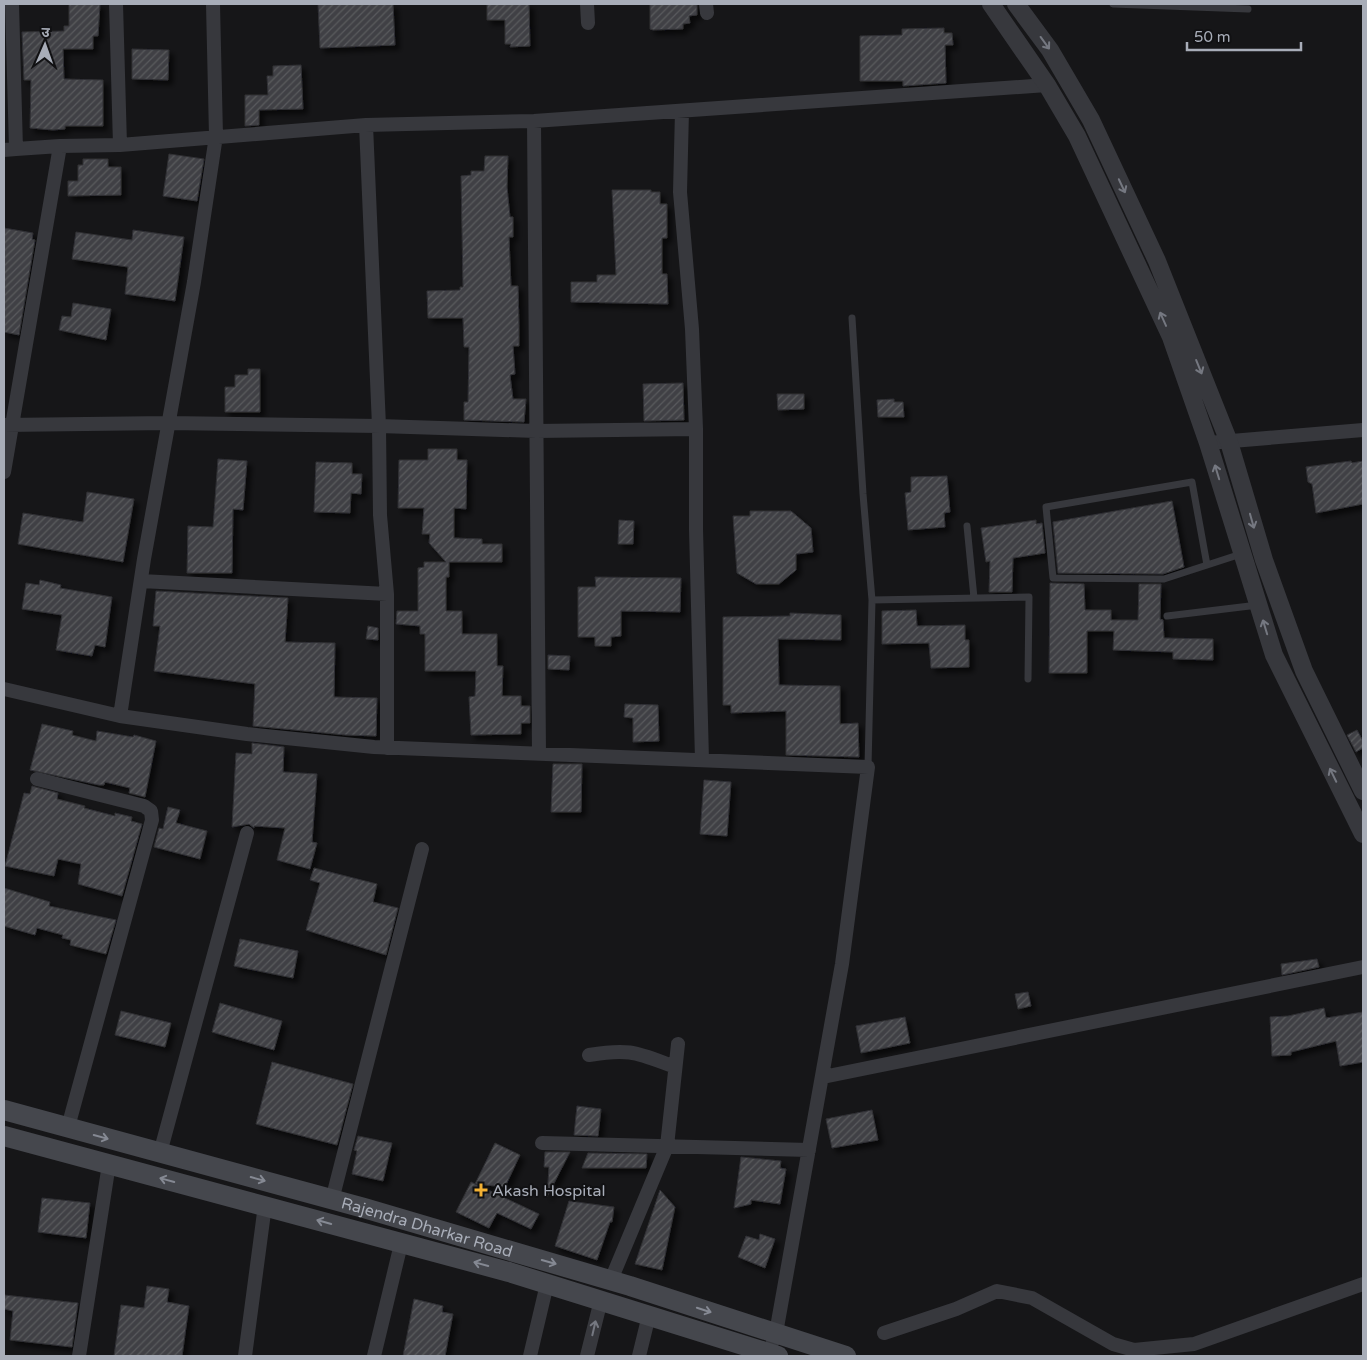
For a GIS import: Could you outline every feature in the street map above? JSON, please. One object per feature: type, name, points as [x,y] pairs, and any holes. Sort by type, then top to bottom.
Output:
[{"type":"main road","name":"Rajendra Dharkar Road","points":[[4,1110],[332,1200],[611,1280],[846,1356]]},
{"type":"main road","name":"Rajendra Dharkar Road","points":[[4,1136],[509,1272],[773,1355]]},
{"type":"street","points":[[12,4],[10,149],[120,145],[366,125],[534,121],[1047,85]]},
{"type":"street","points":[[116,4],[120,145]]},
{"type":"street","points":[[120,716],[141,581],[194,282],[216,136],[212,4]]},
{"type":"street","points":[[587,4],[588,23]]},
{"type":"street","points":[[991,4],[1047,85],[1077,136],[1126,238],[1170,337],[1208,443],[1274,655],[1363,834]]},
{"type":"street","points":[[1016,4],[1050,50],[1091,120],[1157,261],[1229,442],[1267,570],[1304,671],[1363,792],[1348,804]]},
{"type":"street","points":[[682,111],[680,192],[692,329],[696,429],[696,528],[702,760]]},
{"type":"street","points":[[534,121],[539,754]]},
{"type":"street","points":[[366,125],[379,426],[380,516],[387,594],[387,748]]},
{"type":"street","points":[[4,472],[8,425],[60,146]]},
{"type":"street","points":[[8,425],[379,426],[536,431],[696,429]]},
{"type":"street","points":[[1208,443],[1363,430]]},
{"type":"street","points":[[1250,577],[1267,570]]},
{"type":"street","points":[[141,581],[387,594]]},
{"type":"street","points":[[4,689],[120,716],[246,734],[387,748],[868,767],[842,964],[773,1355]]},
{"type":"street","points":[[37,779],[144,806],[151,811],[152,820],[68,1127]]},
{"type":"street","points":[[160,1153],[247,834]]},
{"type":"street","points":[[332,1200],[422,849]]},
{"type":"street","points":[[823,1077],[1363,967]]},
{"type":"street","points":[[611,1280],[667,1146],[678,1044]]},
{"type":"street","points":[[589,1056],[619,1050],[633,1052],[675,1067]]},
{"type":"street","points":[[542,1144],[808,1150]]},
{"type":"street","points":[[79,1356],[109,1164]]},
{"type":"street","points":[[245,1356],[265,1205]]},
{"type":"street","points":[[374,1356],[401,1244]]},
{"type":"street","points":[[509,1272],[514,1252]]},
{"type":"street","points":[[530,1356],[547,1284]]},
{"type":"street","points":[[884,1333],[956,1309],[997,1291],[1032,1298],[1113,1344],[1134,1350],[1194,1344],[1363,1284]]},
{"type":"street","points":[[587,1356],[601,1300]]},
{"type":"street","points":[[639,1356],[649,1315]]},
{"type":"lane","points":[[1112,4],[1200,5],[1248,9]]},
{"type":"lane","points":[[852,318],[872,600],[868,767]]},
{"type":"lane","points":[[1207,564],[1192,482],[1046,507],[1053,578],[1164,579],[1242,554]]},
{"type":"lane","points":[[967,526],[974,598]]},
{"type":"lane","points":[[872,600],[1029,597],[1028,679]]},
{"type":"lane","points":[[1167,616],[1259,605]]},
{"type":"building","points":[[69,4],[100,4],[98,36],[93,36],[93,49],[63,49],[64,79],[103,80],[103,126],[65,126],[65,129],[53,130],[30,128],[31,80],[24,80],[22,32],[64,31],[64,26],[69,26]]},
{"type":"building","points":[[318,4],[393,4],[395,45],[320,48]]},
{"type":"building","points":[[487,4],[529,4],[530,46],[510,47],[511,44],[505,44],[505,20],[487,20]]},
{"type":"building","points":[[650,4],[697,4],[697,15],[689,16],[690,23],[683,24],[683,29],[653,30],[650,29]]},
{"type":"building","points":[[944,28],[944,33],[952,33],[953,45],[945,45],[946,83],[903,86],[903,81],[860,81],[860,36],[902,35],[902,29]]},
{"type":"building","points":[[132,49],[169,50],[168,80],[132,79]]},
{"type":"building","points":[[301,65],[303,109],[259,110],[259,125],[245,126],[245,95],[268,95],[267,76],[273,76],[273,66]]},
{"type":"building","points":[[169,154],[204,159],[197,201],[163,196]]},
{"type":"building","points":[[485,156],[508,156],[507,187],[510,217],[513,217],[513,237],[509,237],[511,286],[518,286],[519,326],[519,346],[513,346],[515,374],[510,375],[513,399],[526,399],[524,422],[464,420],[464,402],[468,402],[469,347],[464,347],[463,318],[428,318],[427,291],[460,290],[460,287],[463,287],[461,176],[471,175],[471,171],[484,171]]},
{"type":"building","points":[[83,159],[108,159],[108,167],[121,167],[121,195],[68,196],[68,181],[78,181],[78,165],[83,165]]},
{"type":"building","points":[[612,190],[651,190],[651,192],[660,192],[660,204],[667,204],[667,238],[662,238],[662,274],[667,274],[668,304],[571,302],[571,282],[597,282],[597,275],[616,275]]},
{"type":"building","points":[[4,228],[33,233],[32,239],[35,240],[19,335],[4,332]]},
{"type":"building","points":[[133,230],[184,237],[175,301],[125,294],[128,267],[72,259],[76,232],[132,240]]},
{"type":"building","points":[[73,303],[111,309],[106,340],[59,330],[62,316],[71,317]]},
{"type":"building","points":[[248,369],[260,369],[260,412],[225,412],[225,387],[235,387],[235,375],[248,375]]},
{"type":"building","points":[[683,383],[684,420],[644,421],[643,384]]},
{"type":"building","points":[[777,394],[804,394],[804,409],[778,410]]},
{"type":"building","points":[[894,399],[894,402],[903,402],[904,417],[878,417],[877,400]]},
{"type":"building","points":[[428,449],[457,449],[457,460],[467,460],[466,509],[454,508],[454,538],[482,539],[482,544],[502,544],[502,562],[449,562],[449,577],[446,577],[446,611],[462,611],[462,634],[497,634],[497,666],[503,666],[502,696],[521,696],[521,706],[530,706],[530,723],[521,723],[521,734],[471,735],[469,697],[475,696],[476,671],[425,671],[425,634],[420,634],[420,626],[396,624],[397,611],[418,611],[418,568],[424,567],[424,562],[446,562],[429,543],[430,534],[422,534],[424,508],[398,508],[399,460],[428,460]]},
{"type":"building","points":[[218,459],[247,461],[243,510],[233,509],[232,573],[187,573],[188,526],[213,527]]},
{"type":"building","points":[[1351,461],[1352,463],[1363,461],[1363,504],[1316,513],[1312,484],[1308,482],[1306,467]]},
{"type":"building","points":[[316,462],[352,463],[352,474],[362,474],[361,494],[351,493],[350,513],[314,512]]},
{"type":"building","points":[[947,476],[950,512],[944,513],[945,527],[908,530],[905,493],[911,492],[911,477]]},
{"type":"building","points":[[87,492],[134,499],[123,562],[18,544],[23,513],[83,522]]},
{"type":"building","points":[[1172,501],[1184,567],[1163,574],[1058,573],[1053,522]]},
{"type":"building","points":[[750,511],[791,511],[811,528],[813,552],[796,554],[796,570],[779,584],[756,584],[737,573],[733,516],[750,516]]},
{"type":"building","points":[[619,520],[634,521],[633,544],[618,544]]},
{"type":"building","points":[[1036,520],[1036,524],[1042,523],[1045,553],[1013,558],[1012,592],[989,592],[990,561],[986,562],[981,528]]},
{"type":"building","points":[[595,577],[681,578],[680,612],[621,611],[621,636],[611,637],[611,646],[595,646],[595,637],[578,637],[578,587],[596,587]]},
{"type":"building","points":[[40,580],[61,585],[60,588],[112,597],[105,647],[95,645],[92,656],[56,650],[62,615],[22,609],[26,583],[39,585]]},
{"type":"building","points":[[1050,583],[1084,584],[1085,610],[1111,610],[1111,620],[1138,620],[1139,584],[1161,584],[1160,619],[1163,620],[1164,638],[1213,639],[1213,660],[1173,659],[1173,652],[1113,650],[1114,631],[1087,631],[1087,673],[1049,673]]},
{"type":"building","points":[[156,591],[288,598],[285,642],[335,643],[334,697],[377,698],[376,736],[253,726],[255,684],[154,671],[160,626],[153,626]]},
{"type":"building","points":[[916,610],[917,626],[965,625],[965,640],[969,640],[969,667],[931,668],[929,643],[882,644],[882,611]]},
{"type":"building","points":[[790,613],[841,615],[841,640],[778,639],[779,685],[840,686],[840,724],[858,723],[859,757],[786,755],[786,711],[731,713],[731,705],[723,705],[723,617],[790,616]]},
{"type":"building","points":[[368,626],[378,628],[378,640],[366,639]]},
{"type":"building","points":[[548,655],[570,656],[569,670],[548,669]]},
{"type":"building","points":[[625,704],[658,705],[659,741],[633,742],[633,718],[624,717]]},
{"type":"building","points":[[42,724],[73,731],[72,735],[96,741],[97,731],[133,737],[134,735],[156,741],[145,797],[129,793],[130,788],[105,782],[104,785],[99,785],[30,770]]},
{"type":"building","points":[[1357,730],[1363,741],[1363,748],[1356,752],[1347,735]]},
{"type":"building","points":[[252,743],[284,747],[283,772],[317,774],[312,842],[317,843],[310,869],[277,860],[285,828],[254,826],[254,828],[249,824],[232,827],[236,753],[252,754]]},
{"type":"building","points":[[553,764],[582,764],[581,812],[551,812]]},
{"type":"building","points":[[704,780],[731,782],[727,836],[700,834]]},
{"type":"building","points":[[32,786],[58,793],[57,799],[115,816],[115,813],[132,817],[131,821],[142,824],[122,896],[78,884],[81,864],[58,859],[54,876],[5,866],[24,793],[30,794]]},
{"type":"building","points":[[168,807],[180,810],[176,823],[207,831],[200,859],[154,847],[159,828],[163,829]]},
{"type":"building","points":[[314,868],[377,884],[373,902],[398,908],[386,955],[306,930],[320,883],[310,880]]},
{"type":"building","points":[[4,888],[50,902],[49,906],[116,920],[106,954],[70,945],[71,940],[62,938],[63,935],[37,928],[35,935],[4,926]]},
{"type":"building","points":[[240,939],[298,951],[293,978],[234,966]]},
{"type":"building","points":[[1317,959],[1319,967],[1282,975],[1281,964]]},
{"type":"building","points":[[1028,992],[1031,1006],[1018,1009],[1015,994]]},
{"type":"building","points":[[220,1003],[282,1021],[274,1050],[212,1032]]},
{"type":"building","points":[[1324,1008],[1326,1018],[1363,1012],[1363,1062],[1340,1066],[1336,1041],[1291,1052],[1291,1055],[1272,1056],[1270,1017],[1288,1016]]},
{"type":"building","points":[[121,1011],[171,1023],[165,1047],[115,1035]]},
{"type":"building","points":[[905,1017],[910,1043],[861,1053],[856,1026]]},
{"type":"building","points":[[272,1062],[353,1084],[337,1145],[256,1124]]},
{"type":"building","points":[[577,1106],[601,1109],[598,1136],[574,1135]]},
{"type":"building","points":[[872,1110],[878,1140],[832,1148],[826,1119]]},
{"type":"building","points":[[358,1136],[392,1143],[383,1181],[352,1174],[357,1151],[354,1150]]},
{"type":"building","points":[[495,1143],[520,1155],[505,1187],[475,1184]]},
{"type":"building","points":[[545,1152],[570,1152],[547,1197],[549,1167],[544,1167]]},
{"type":"building","points":[[588,1153],[647,1154],[646,1168],[582,1168]]},
{"type":"building","points":[[741,1157],[781,1161],[780,1168],[786,1169],[780,1204],[751,1200],[751,1204],[734,1208]]},
{"type":"building","points":[[471,1182],[539,1214],[531,1229],[497,1213],[489,1228],[456,1212]]},
{"type":"building","points":[[660,1190],[675,1207],[662,1270],[635,1264]]},
{"type":"building","points":[[42,1198],[90,1203],[86,1238],[38,1232]]},
{"type":"building","points":[[569,1201],[614,1207],[612,1222],[610,1222],[597,1260],[555,1246]]},
{"type":"building","points":[[760,1234],[775,1239],[765,1268],[738,1257],[746,1236],[759,1240]]},
{"type":"building","points":[[147,1286],[169,1289],[167,1302],[189,1306],[182,1356],[114,1356],[121,1305],[144,1308]]},
{"type":"building","points":[[4,1295],[78,1303],[72,1347],[10,1340],[13,1311],[4,1309]]},
{"type":"building","points":[[414,1299],[443,1306],[442,1312],[453,1314],[445,1356],[403,1356]]},
{"type":"place","name":"Akash Hospital","points":[[481,1190]]}]
